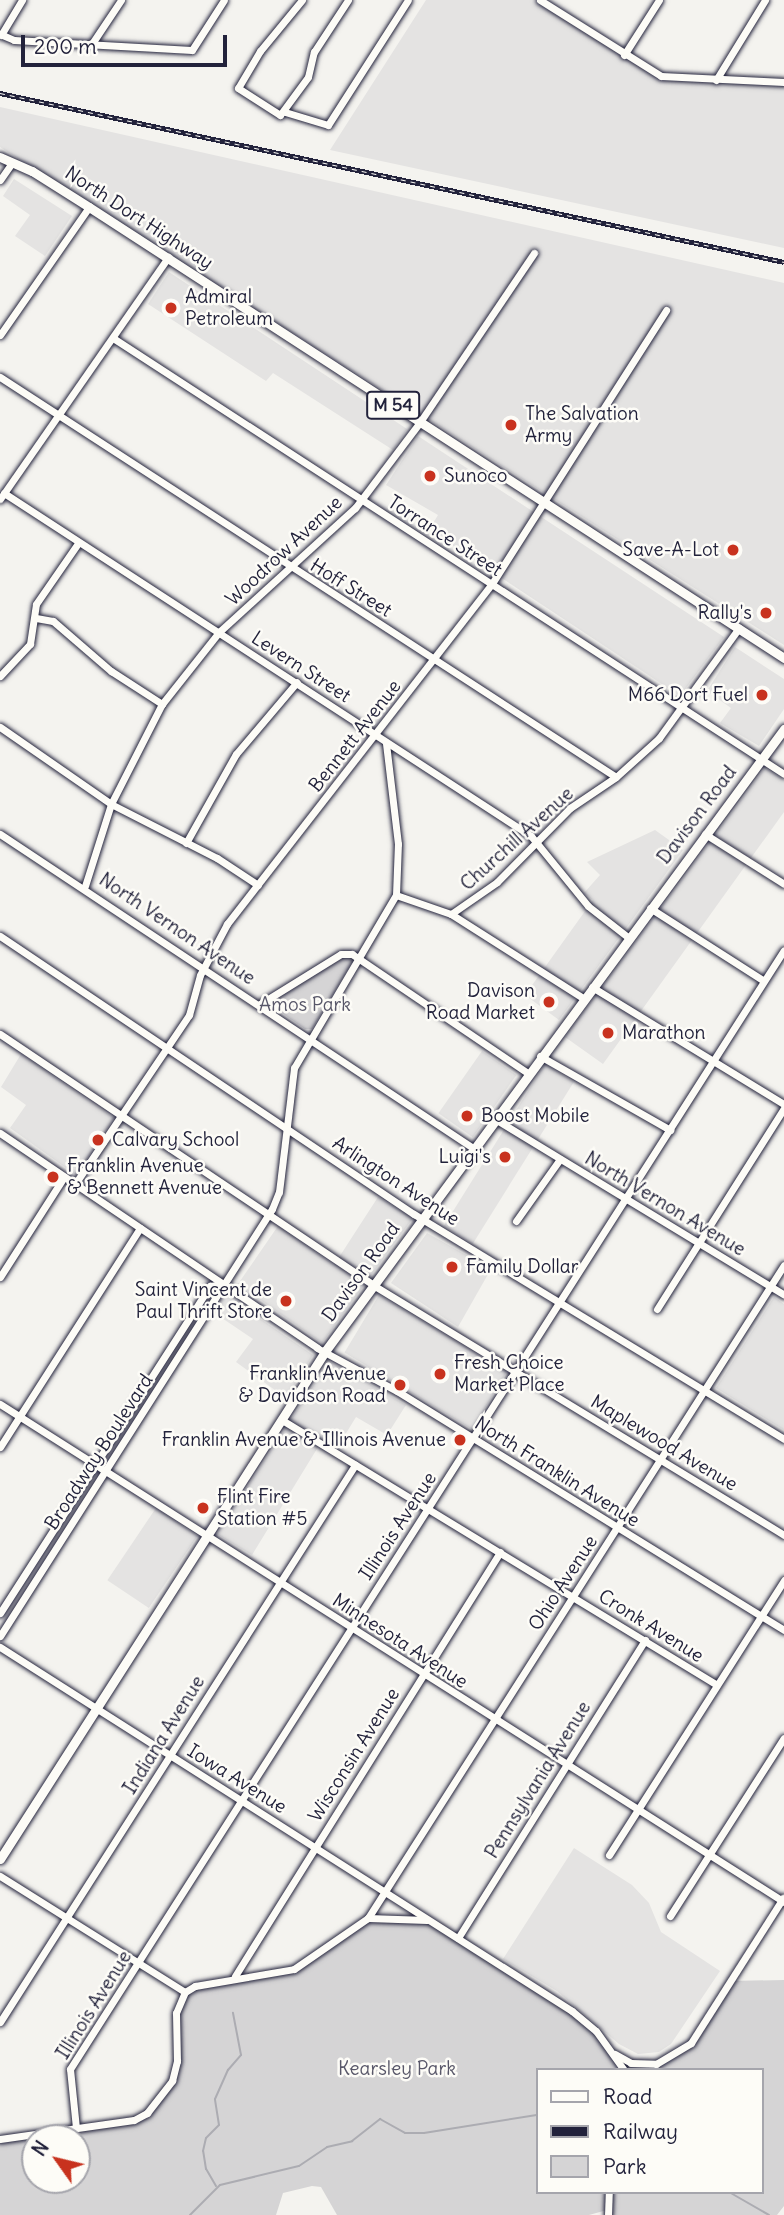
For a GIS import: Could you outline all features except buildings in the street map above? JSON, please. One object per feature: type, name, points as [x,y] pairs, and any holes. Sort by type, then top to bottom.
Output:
[{"type":"main road","name":"North Dort Highway","points":[[0,157],[89,207],[168,257],[784,658]]},
{"type":"main road","name":"Davison Road","points":[[0,1859],[326,1350],[540,1056],[784,729]]},
{"type":"street","points":[[22,0],[1,34],[14,40],[192,50],[224,0]]},
{"type":"street","points":[[91,45],[121,0]]},
{"type":"street","points":[[302,0],[260,51],[237,88],[280,115],[285,112],[308,77],[314,52],[348,0]]},
{"type":"street","points":[[285,112],[328,125],[408,0]]},
{"type":"street","points":[[540,0],[549,2],[624,55],[662,76],[784,82]]},
{"type":"street","points":[[624,55],[659,0]]},
{"type":"street","points":[[716,80],[765,0]]},
{"type":"street","points":[[0,180],[12,163]]},
{"type":"street","points":[[0,335],[89,207]]},
{"type":"street","name":"Woodrow Avenue","points":[[85,886],[111,804],[162,704],[219,632],[292,568],[362,500],[420,422],[534,253]]},
{"type":"street","points":[[2,496],[168,257]]},
{"type":"street","name":"Bennett Avenue","points":[[75,1184],[189,1015],[204,967],[227,924],[373,733],[436,660],[491,585],[666,310]]},
{"type":"street","name":"Torrance Street","points":[[113,338],[784,774]]},
{"type":"street","name":"Hoff Street","points":[[0,377],[616,777]]},
{"type":"street","name":"Levern Street","points":[[2,496],[298,682],[535,841],[588,906],[629,938]]},
{"type":"street","points":[[0,676],[30,644],[36,604],[79,542]]},
{"type":"street","points":[[36,618],[53,621],[111,671],[162,704]]},
{"type":"street","name":"Churchill Avenue","points":[[451,914],[497,882],[570,808],[616,777],[659,738],[740,628]]},
{"type":"street","points":[[186,843],[236,754],[298,682]]},
{"type":"street","points":[[1,732],[111,804],[186,843],[257,885]]},
{"type":"street","name":"Broadway Boulevard","points":[[0,1636],[268,1215],[279,1192],[291,1077],[310,1038],[396,895],[398,844],[386,743]]},
{"type":"street","name":"North Vernon Avenue","points":[[0,834],[85,886],[473,1148]]},
{"type":"street","points":[[705,834],[784,884]]},
{"type":"street","points":[[396,895],[451,914],[583,998]]},
{"type":"street","points":[[650,908],[764,981]]},
{"type":"street","name":"Arlington Avenue","points":[[0,936],[422,1218],[784,1439]]},
{"type":"street","name":"Illinois Avenue","points":[[76,2124],[70,2069],[784,950]]},
{"type":"street","points":[[260,1004],[341,954],[359,959],[528,1073]]},
{"type":"street","points":[[592,987],[784,1106],[657,1309]]},
{"type":"street","name":"Maplewood Avenue","points":[[0,1034],[373,1285],[784,1535]]},
{"type":"street","points":[[540,1056],[670,1130]]},
{"type":"street","name":"North Vernon Avenue","points":[[495,1119],[784,1295]]},
{"type":"street","name":"North Franklin Avenue","points":[[0,1133],[223,1284],[326,1350],[784,1630]]},
{"type":"street","points":[[516,1221],[560,1158]]},
{"type":"street","points":[[0,1277],[64,1177]]},
{"type":"street","points":[[0,1447],[140,1228]]},
{"type":"street","name":"Ohio Avenue","points":[[369,1918],[784,1265]]},
{"type":"street","name":"Broadway Boulevard","points":[[0,1613],[210,1286],[223,1284]]},
{"type":"street","name":"Minnesota Avenue","points":[[0,1404],[423,1675],[783,1900]]},
{"type":"street","name":"Cronk Avenue","points":[[282,1420],[717,1685]]},
{"type":"street","name":"Indiana Avenue","points":[[0,2022],[355,1465]]},
{"type":"street","name":"Wisconsin Avenue","points":[[235,1976],[500,1552]]},
{"type":"street","points":[[609,1854],[784,1580]]},
{"type":"street","name":"Pennsylvania Avenue","points":[[457,1938],[645,1640]]},
{"type":"street","name":"Iowa Avenue","points":[[0,1647],[572,2011],[614,2053]]},
{"type":"street","points":[[670,1916],[784,1738]]},
{"type":"street","points":[[0,1876],[185,1992],[235,1976],[294,1969],[369,1918],[431,1921]]},
{"type":"street","points":[[649,2068],[691,2043],[783,1900]]},
{"type":"street","points":[[91,2126],[134,2120],[165,2096],[174,2075],[174,2023],[185,1992]]},
{"type":"street","points":[[614,2053],[631,2063],[656,2064]]},
{"type":"street","points":[[614,2053],[623,2068]]},
{"type":"street","points":[[0,2139],[21,2136]]},
{"type":"street","points":[[608,2215],[609,2194]]},
{"type":"shaded area","points":[[426,0],[536,0],[655,77],[784,86],[784,248],[330,150]]},
{"type":"shaded area","points":[[0,107],[784,283],[784,645],[0,147]]},
{"type":"shaded area","points":[[14,179],[72,216],[45,256],[15,236],[30,215],[3,196]]},
{"type":"shaded area","points":[[169,272],[407,429],[393,450],[273,373],[266,381],[148,304]]},
{"type":"shaded area","points":[[418,436],[724,637],[680,696],[429,530],[438,515],[386,485]]},
{"type":"shaded area","points":[[735,647],[784,679],[784,709],[759,746],[720,723],[731,708],[707,691]]},
{"type":"shaded area","points":[[765,768],[784,780],[784,812],[603,1064],[565,1037]]},
{"type":"shaded area","points":[[655,830],[683,850],[559,1020],[525,995],[593,900],[584,893],[600,875],[587,862]]},
{"type":"shaded area","points":[[482,1051],[516,1075],[473,1137],[438,1113]]},
{"type":"shaded area","points":[[21,1054],[114,1118],[76,1175],[10,1128],[26,1105],[1,1087]]},
{"type":"shaded area","points":[[545,1064],[574,1082],[473,1244],[444,1226]]},
{"type":"shaded area","points":[[378,1197],[413,1218],[322,1343],[238,1284],[278,1226],[334,1265]]},
{"type":"shaded area","points":[[427,1233],[491,1269],[458,1327],[391,1283]]},
{"type":"shaded area","points":[[224,1294],[313,1355],[286,1398],[236,1362],[253,1339],[213,1312]]},
{"type":"shaded area","points":[[379,1295],[507,1372],[472,1429],[344,1352]]},
{"type":"shaded area","points":[[774,1297],[784,1304],[784,1430],[716,1388]]},
{"type":"shaded area","points":[[329,1361],[406,1405],[387,1435],[356,1417],[337,1448],[323,1439],[252,1555],[217,1534]]},
{"type":"shaded area","points":[[156,1508],[197,1536],[149,1608],[107,1580]]},
{"type":"shaded area","points":[[574,1848],[632,1885],[649,1903],[661,1932],[720,1971],[671,2044],[659,2052],[638,2054],[619,2044],[557,1991],[503,1959]]},
{"type":"green space","name":"Amos Park","points":[[345,957],[353,961],[312,1029],[305,1029],[272,1006],[276,998]]},
{"type":"green space","name":"Kearsley Park","points":[[368,1918],[431,1921],[572,2011],[614,2053],[643,2065],[680,2053],[730,1981],[784,1980],[784,2206],[777,2215],[608,2215],[607,2210],[589,2215],[337,2215],[321,2187],[312,2186],[283,2193],[276,2215],[0,2215],[0,2139],[21,2136],[21,2194],[91,2194],[91,2126],[134,2120],[158,2103],[169,2088],[174,2075],[174,2023],[185,1992],[195,1986],[294,1969]]},
{"type":"waterway","points":[[216,2186],[206,2169],[203,2151],[206,2138],[219,2125],[215,2099],[228,2070],[241,2055],[233,2013]]},
{"type":"waterway","points":[[190,2215],[220,2185],[299,2166],[327,2147],[352,2141],[380,2119],[405,2133],[424,2133],[536,2115]]},
{"type":"waterway","points":[[732,2194],[769,2215]]},
{"type":"railway","points":[[0,93],[784,262]]},
{"type":"place","name":"Admiral Petroleum","points":[[171,308]]},
{"type":"place","name":"The Salvation Army","points":[[511,425]]},
{"type":"place","name":"Sunoco","points":[[430,476]]},
{"type":"place","name":"Save-A-Lot","points":[[733,550]]},
{"type":"place","name":"Rally's","points":[[766,613]]},
{"type":"place","name":"M66 Dort Fuel","points":[[762,695]]},
{"type":"place","name":"Davison Road Market","points":[[549,1002]]},
{"type":"place","name":"Marathon","points":[[608,1033]]},
{"type":"place","name":"Boost Mobile","points":[[467,1116]]},
{"type":"place","name":"Calvary School","points":[[98,1140]]},
{"type":"place","name":"Luigi's","points":[[505,1157]]},
{"type":"place","name":"Franklin Avenue & Bennett Avenue","points":[[53,1177]]},
{"type":"place","name":"Family Dollar","points":[[452,1267]]},
{"type":"place","name":"Saint Vincent de Paul Thrift Store","points":[[286,1301]]},
{"type":"place","name":"Fresh Choice Market Place","points":[[440,1374]]},
{"type":"place","name":"Franklin Avenue & Davidson Road","points":[[400,1385]]},
{"type":"place","name":"Franklin Avenue & Illinois Avenue","points":[[460,1440]]},
{"type":"place","name":"Flint Fire Station #5","points":[[203,1508]]}]
